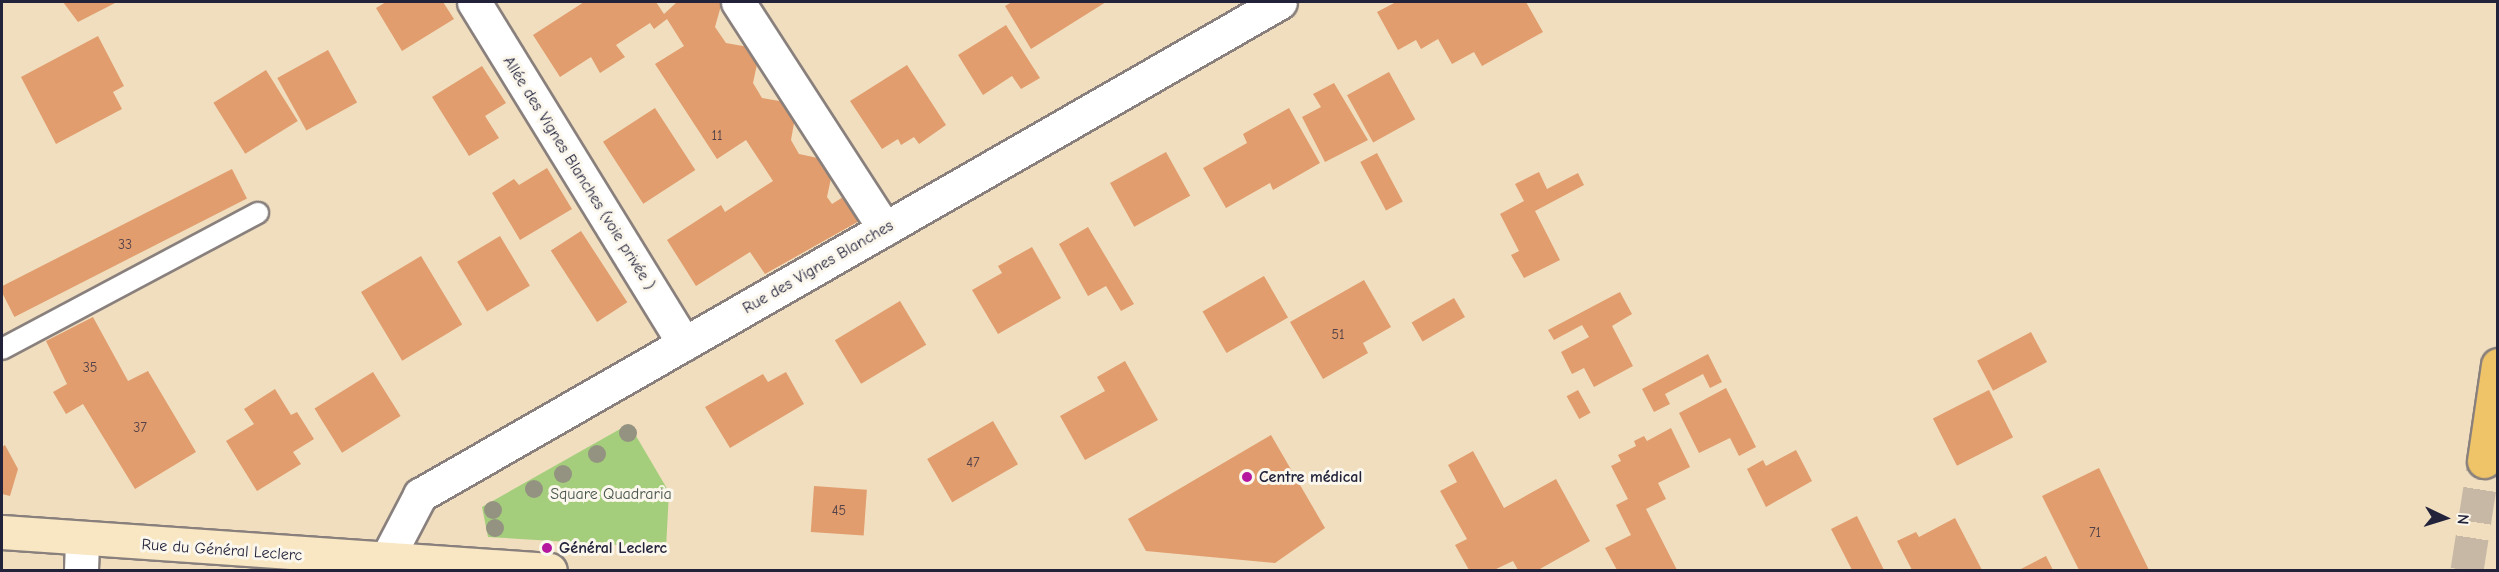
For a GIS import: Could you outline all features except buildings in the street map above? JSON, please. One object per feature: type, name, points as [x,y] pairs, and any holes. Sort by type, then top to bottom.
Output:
[{"type":"highway","points":[[2484,461],[2498,365]]},
{"type":"street","name":"Allée des Vignes Blanches (voie privée )","points":[[474,2],[684,344]]},
{"type":"street","points":[[738,2],[885,229]]},
{"type":"street","name":"Rue des Vignes Blanches","points":[[385,562],[420,495],[1281,2]]},
{"type":"street","name":"Rue du Général Leclerc","points":[[2,532],[82,555],[385,562],[550,570]]},
{"type":"lane","points":[[2,349],[258,213]]},
{"type":"green space","name":"Square Quadraria","points":[[629,424],[669,492],[666,548],[488,537],[482,507]]},
{"type":"tunnel","points":[[2467,570],[2484,461]]},
{"type":"place","name":"Centre médical","points":[[1247,477]]},
{"type":"place","name":"Général Leclerc","points":[[547,548]]}]
